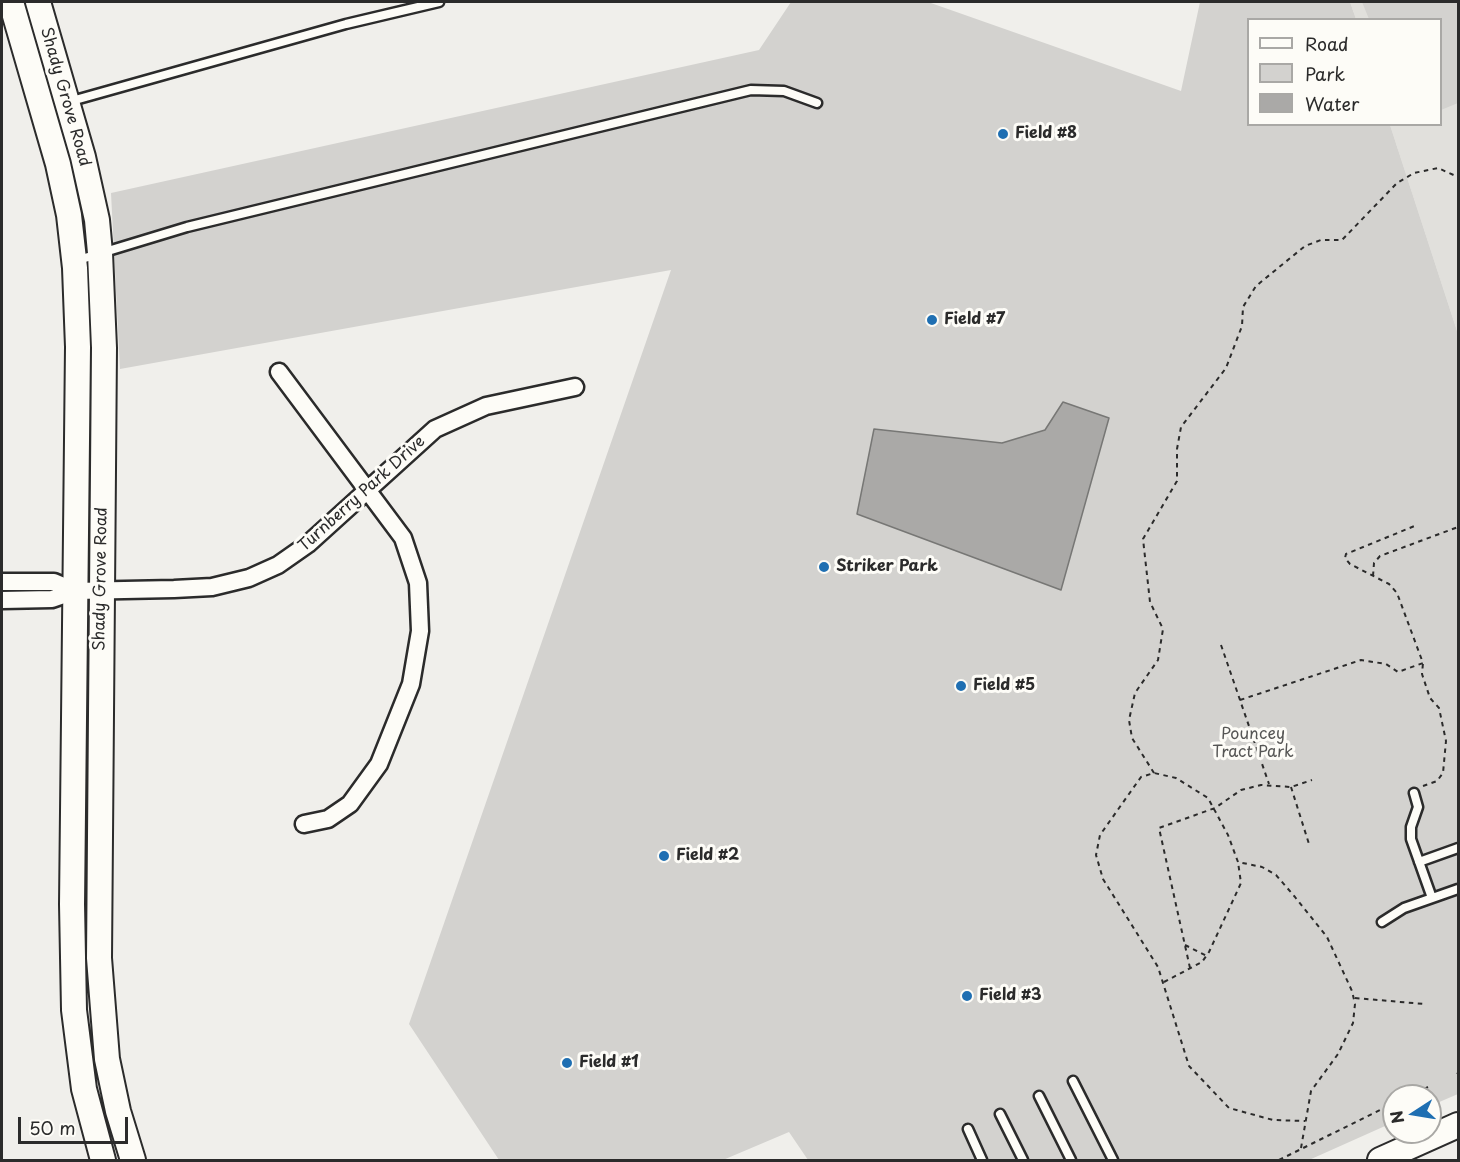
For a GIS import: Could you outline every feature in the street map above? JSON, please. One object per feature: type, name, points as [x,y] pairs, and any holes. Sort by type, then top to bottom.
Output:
[{"type":"main road","name":"Shady Grove Road","points":[[11,2],[58,164],[75,261],[78,347],[72,904],[90,1035],[112,1085],[133,1161]]},
{"type":"main road","name":"Shady Grove Road","points":[[38,2],[91,188],[100,253],[104,322],[99,958],[84,1089],[103,1161]]},
{"type":"main road","points":[[1380,1161],[1458,1125]]},
{"type":"street","points":[[279,372],[403,538],[418,583],[420,631],[411,684],[379,764],[350,804],[328,819],[304,824]]},
{"type":"street","name":"Turnberry Park Drive","points":[[2,600],[52,599],[75,591],[212,586],[249,578],[278,565],[308,544],[435,429],[486,406],[575,387]]},
{"type":"street","name":"Turnberry Park Drive","points":[[2,582],[54,582],[75,591]]},
{"type":"lane","points":[[68,102],[346,24],[439,2]]},
{"type":"lane","points":[[75,261],[187,227],[752,90],[784,91],[818,103]]},
{"type":"lane","points":[[1418,790],[1418,807],[1411,833],[1432,898]]},
{"type":"lane","points":[[1419,862],[1458,848]]},
{"type":"lane","points":[[1382,922],[1398,911],[1458,889]]},
{"type":"lane","points":[[1072,1081],[1113,1161]]},
{"type":"lane","points":[[1040,1096],[1071,1161]]},
{"type":"lane","points":[[1000,1114],[1023,1161]]},
{"type":"lane","points":[[968,1129],[982,1161]]},
{"type":"path","points":[[1154,773],[1131,738],[1129,720],[1135,693],[1158,660],[1163,629],[1150,602],[1143,539],[1178,481],[1177,449],[1180,427],[1226,368],[1242,326],[1243,307],[1256,286],[1305,246],[1321,240],[1342,240],[1397,183],[1405,178],[1437,168],[1458,177]]},
{"type":"path","points":[[1417,525],[1346,554],[1346,558],[1350,564],[1389,584],[1397,593],[1423,663],[1422,674],[1430,698],[1439,708],[1446,741],[1443,773],[1437,781],[1418,790]]},
{"type":"path","points":[[1373,576],[1374,563],[1380,556],[1458,527]]},
{"type":"path","points":[[1221,645],[1269,784]]},
{"type":"path","points":[[1240,700],[1361,660],[1386,664],[1398,672],[1423,663]]},
{"type":"path","points":[[1164,982],[1207,956],[1241,883],[1238,862],[1215,808],[1208,798],[1176,778],[1154,773],[1141,777],[1100,835],[1096,855],[1103,879],[1158,967],[1189,1066],[1207,1088],[1229,1108],[1273,1120],[1305,1120]]},
{"type":"path","points":[[1190,968],[1159,828],[1215,808],[1241,790],[1269,784],[1291,787],[1312,780]]},
{"type":"path","points":[[1291,787],[1309,844]]},
{"type":"path","points":[[1238,862],[1262,867],[1276,875],[1295,897],[1327,937],[1354,998],[1353,1023],[1338,1054],[1311,1091],[1301,1148]]},
{"type":"path","points":[[1185,945],[1207,956]]},
{"type":"path","points":[[1354,998],[1424,1004]]},
{"type":"path","points":[[1279,1161],[1382,1109]]},
{"type":"shaded area","points":[[1350,2],[1458,2],[1458,334],[1390,126],[1442,126],[1442,18],[1356,18]]},
{"type":"green space","name":"Striker Park","points":[[791,2],[928,2],[1181,91],[1200,2],[1350,2],[1356,18],[1247,18],[1247,126],[1390,126],[1458,334],[1458,1094],[1442,1101],[1442,1084],[1382,1084],[1382,1127],[1309,1160],[808,1160],[789,1132],[723,1160],[499,1160],[409,1024],[671,270],[120,369],[111,193],[759,50]]},
{"type":"green space","points":[[1362,2],[1458,2],[1458,103],[1442,110],[1442,18],[1369,18]]},
{"type":"water","points":[[1063,402],[1109,418],[1061,590],[857,514],[874,429],[1002,443],[1045,430]]},
{"type":"place","name":"Field #8","points":[[1003,134]]},
{"type":"place","name":"Field #7","points":[[932,320]]},
{"type":"place","name":"Striker Park","points":[[824,567]]},
{"type":"place","name":"Field #5","points":[[961,686]]},
{"type":"place","name":"Field #2","points":[[664,856]]},
{"type":"place","name":"Field #3","points":[[967,996]]},
{"type":"place","name":"Field #1","points":[[567,1063]]},
{"type":"park label","name":"Pouncey Tract Park","points":[[1253,744]]}]
